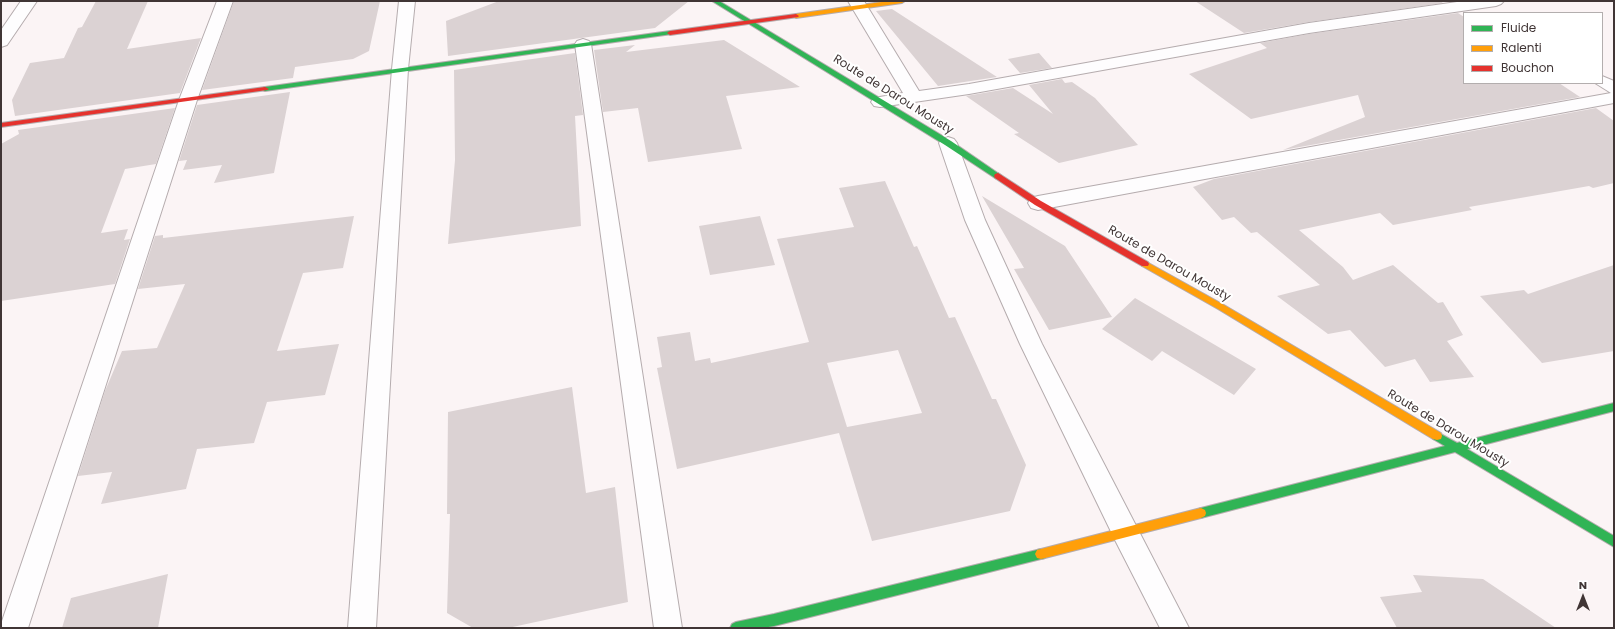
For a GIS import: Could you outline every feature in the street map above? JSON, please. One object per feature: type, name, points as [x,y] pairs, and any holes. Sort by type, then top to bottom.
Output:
[{"type":"street","points":[[3,36],[28,1]]},
{"type":"street","points":[[14,628],[188,100],[225,1]]},
{"type":"street","points":[[362,628],[400,69],[407,1]]},
{"type":"street","name":"Route de Darou Mousty","points":[[715,1],[948,143],[1038,203],[1220,307],[1614,542]]},
{"type":"street","points":[[1,125],[750,22],[858,4],[902,1]]},
{"type":"street","points":[[880,102],[969,89],[1309,28],[1490,1],[1502,12]]},
{"type":"street","points":[[858,4],[914,97]]},
{"type":"street","points":[[583,44],[668,628]]},
{"type":"street","points":[[1603,82],[1614,89]]},
{"type":"street","points":[[1038,203],[1614,98]]},
{"type":"street","points":[[948,143],[975,220],[1031,344],[1125,533],[1175,628]]},
{"type":"street","points":[[736,628],[775,624],[1454,447],[1614,407]]},
{"type":"building","points":[[96,1],[148,1],[127,49],[201,38],[180,93],[15,116],[12,100],[30,63],[64,58],[78,28],[82,27]]},
{"type":"building","points":[[234,1],[380,1],[369,51],[353,59],[295,67],[293,78],[202,90]]},
{"type":"building","points":[[499,1],[689,1],[655,28],[448,56],[446,21]]},
{"type":"building","points":[[1195,1],[1440,1],[1443,3],[1244,33]]},
{"type":"building","points":[[892,9],[997,77],[938,86],[876,11]]},
{"type":"building","points":[[1458,13],[1463,16],[1463,84],[1560,84],[1580,97],[1283,150],[1365,117],[1358,95],[1251,119],[1189,74],[1267,48],[1260,43],[1309,34]]},
{"type":"building","points":[[724,40],[800,87],[726,96],[742,149],[648,162],[638,108],[603,112],[594,50],[635,45],[626,52]]},
{"type":"building","points":[[575,53],[583,115],[575,116],[581,226],[448,244],[455,160],[454,70]]},
{"type":"building","points":[[1039,53],[1052,68],[1020,73],[1008,59]]},
{"type":"building","points":[[1062,79],[1065,83],[1072,82],[1095,98],[1138,145],[1059,163],[1014,134],[1019,133],[966,96],[1013,88],[1053,114],[1029,85]]},
{"type":"building","points":[[290,92],[274,173],[214,183],[222,165],[183,170],[187,160],[179,161],[197,105]]},
{"type":"building","points":[[175,108],[156,164],[125,169],[101,233],[128,229],[124,240],[130,239],[115,284],[1,301],[1,144],[19,134],[18,130]]},
{"type":"building","points":[[1596,108],[1614,121],[1614,183],[1593,188],[1589,186],[1469,207],[1472,210],[1393,225],[1380,213],[1299,230],[1343,267],[1353,280],[1393,265],[1438,303],[1443,302],[1463,335],[1447,341],[1474,377],[1430,382],[1415,359],[1385,367],[1350,330],[1328,334],[1277,296],[1320,285],[1257,232],[1251,233],[1234,217],[1222,220],[1193,187],[1214,179]]},
{"type":"building","points":[[885,181],[914,247],[917,246],[949,318],[955,317],[992,399],[996,399],[1026,465],[1010,511],[872,541],[839,433],[677,469],[657,368],[662,367],[657,337],[690,332],[695,361],[710,358],[711,363],[809,342],[777,239],[854,227],[839,188]],"holes":[[[898,350],[922,413],[847,427],[827,363]]]},
{"type":"building","points":[[982,196],[1065,246],[1112,317],[1049,330],[1014,269],[1024,268]]},
{"type":"building","points":[[354,216],[343,268],[303,273],[277,351],[339,344],[325,395],[267,402],[254,443],[197,449],[186,489],[101,504],[112,472],[78,476],[105,391],[122,351],[157,348],[185,284],[138,289],[155,236],[163,235],[163,238]]},
{"type":"building","points":[[760,216],[775,265],[710,275],[699,226]]},
{"type":"building","points":[[1614,265],[1614,351],[1542,363],[1480,296],[1524,290],[1528,294]]},
{"type":"building","points":[[1135,298],[1256,369],[1234,395],[1162,351],[1152,361],[1102,329]]},
{"type":"building","points":[[572,387],[586,493],[615,487],[628,602],[508,628],[473,628],[447,613],[450,514],[447,514],[448,412]]},
{"type":"building","points":[[168,574],[158,628],[62,628],[71,598]]},
{"type":"building","points":[[1413,575],[1483,579],[1556,628],[1397,628],[1380,597],[1422,592]]},
{"type":"traffic: fast","points":[[715,1],[948,143],[998,176]]},
{"type":"traffic: fast","points":[[265,89],[670,33]]},
{"type":"traffic: fast","points":[[1201,513],[1614,407]]},
{"type":"traffic: fast","points":[[1437,436],[1614,542]]},
{"type":"traffic: fast","points":[[736,628],[1041,554]]},
{"type":"traffic: slow","points":[[796,16],[902,1]]},
{"type":"traffic: slow","points":[[1145,264],[1221,307],[1437,436]]},
{"type":"traffic: slow","points":[[1041,554],[1201,513]]},
{"type":"traffic: jam","points":[[670,33],[796,16]]},
{"type":"traffic: jam","points":[[1,125],[265,89]]},
{"type":"traffic: jam","points":[[998,176],[1038,203],[1145,264]]}]
